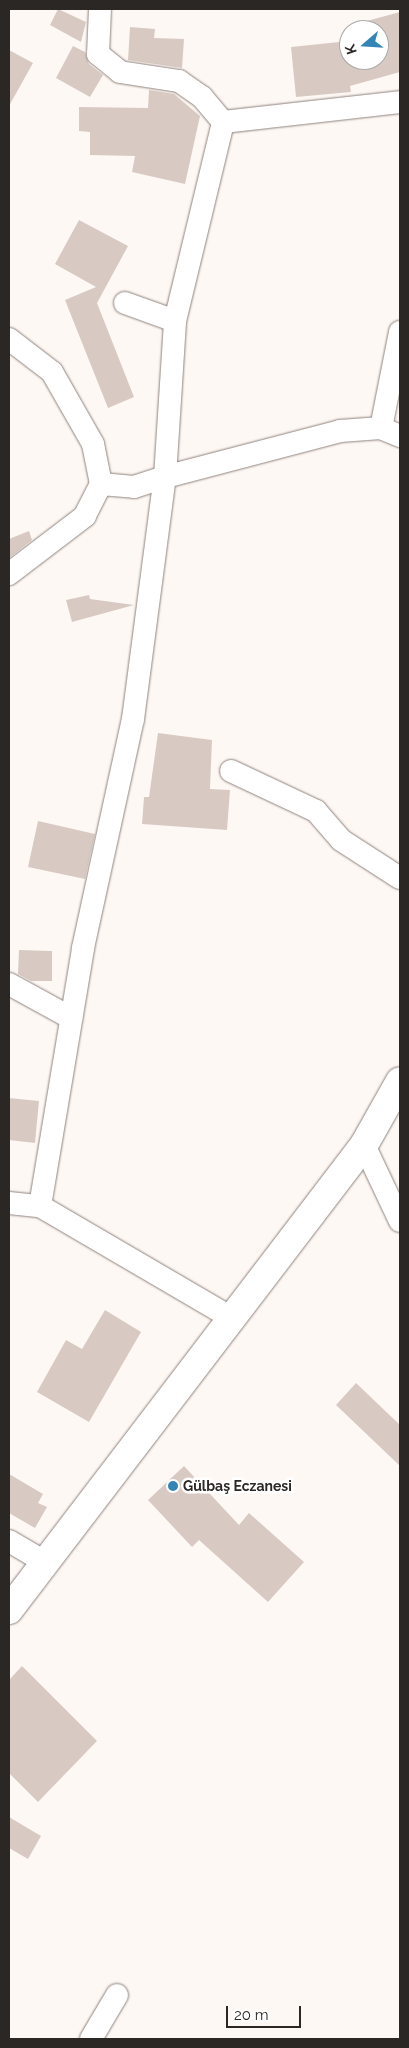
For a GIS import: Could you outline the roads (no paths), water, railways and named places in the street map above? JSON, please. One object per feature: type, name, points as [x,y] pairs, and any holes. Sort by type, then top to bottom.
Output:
[{"type":"street","points":[[100,9],[98,54],[120,72],[179,81],[202,97],[223,122]]},
{"type":"street","points":[[223,122],[400,102]]},
{"type":"street","points":[[40,1206],[71,1018],[133,720],[165,476],[175,320],[223,122]]},
{"type":"street","points":[[125,303],[175,320]]},
{"type":"street","points":[[101,484],[134,486],[287,442],[340,431],[391,432],[400,332]]},
{"type":"street","points":[[9,339],[52,372],[93,444],[101,484],[85,516],[9,574]]},
{"type":"street","points":[[232,771],[316,811],[341,840],[400,878]]},
{"type":"street","points":[[9,984],[71,1018]]},
{"type":"street","points":[[9,1610],[364,1145],[400,1081]]},
{"type":"street","points":[[364,1145],[400,1221]]},
{"type":"street","points":[[9,1203],[40,1206],[232,1318]]},
{"type":"street","points":[[9,1541],[45,1562]]},
{"type":"street","points":[[91,2039],[117,1995]]},
{"type":"place","name":"Gülbaş Eczanesi","points":[[173,1486]]}]
